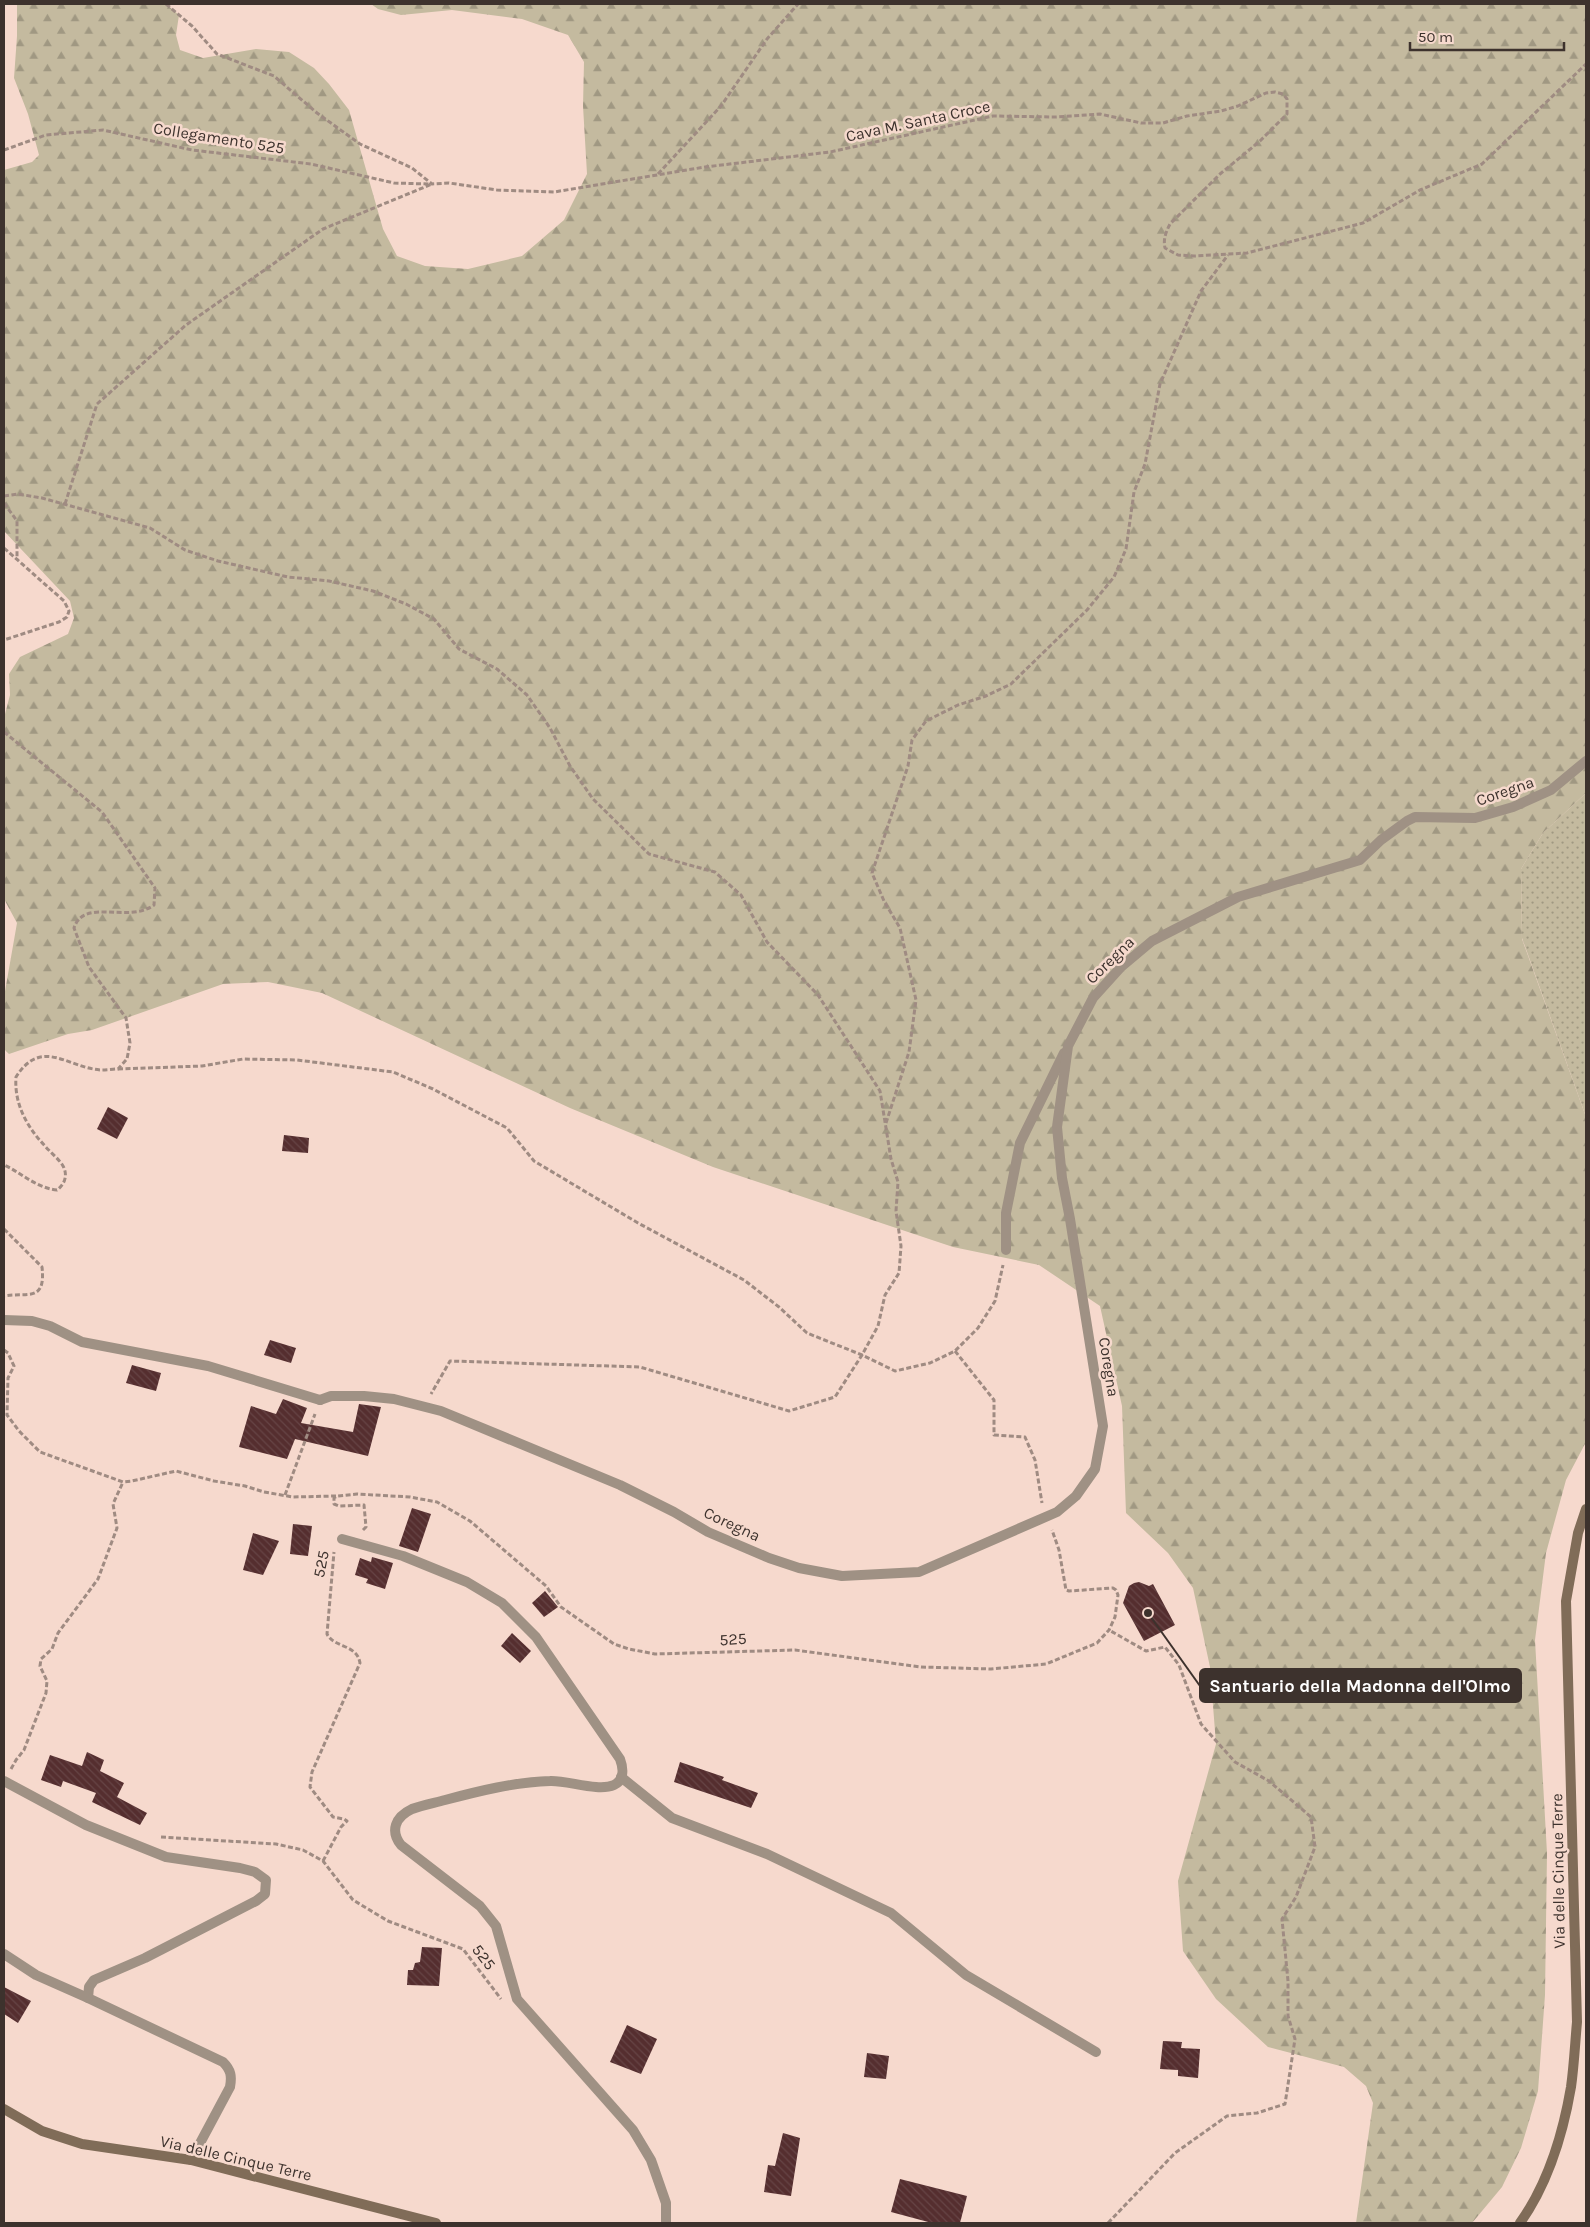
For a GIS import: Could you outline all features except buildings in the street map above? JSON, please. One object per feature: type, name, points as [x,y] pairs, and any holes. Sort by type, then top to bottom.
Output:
[{"type":"main road","name":"Via delle Cinque Terre","points":[[1520,2223],[1528,2212],[1541,2186],[1553,2154],[1572,2078],[1576,2022],[1566,1601],[1578,1533],[1586,1509]]},
{"type":"main road","name":"Via delle Cinque Terre","points":[[4,2109],[42,2131],[82,2144],[191,2160],[436,2223]]},
{"type":"street","name":"Coregna","points":[[320,1400],[331,1396],[364,1396],[394,1399],[483,1427],[620,1485],[674,1512],[708,1532],[769,1558],[799,1568],[842,1576],[919,1572],[1058,1512],[1076,1496],[1095,1469],[1103,1426],[1062,1178],[1057,1127],[1068,1046],[1093,998],[1121,967],[1152,941],[1238,897],[1360,860],[1382,840],[1407,821],[1416,817],[1474,818],[1512,807],[1551,790],[1586,761]]},
{"type":"street","points":[[1006,1250],[1006,1213],[1020,1143],[1068,1046]]},
{"type":"street","points":[[4,1320],[32,1321],[50,1326],[82,1342],[208,1366],[320,1400]]},
{"type":"street","points":[[342,1538],[403,1556],[467,1582],[502,1603],[536,1637],[620,1758],[624,1768],[616,1784],[606,1787],[550,1781],[484,1790],[413,1809],[398,1820],[395,1828],[395,1837],[401,1845],[480,1906],[496,1926],[517,1999],[633,2130],[651,2160],[666,2204],[666,2223]]},
{"type":"street","points":[[621,1777],[672,1818],[767,1854],[891,1913],[966,1975],[1096,2052]]},
{"type":"street","points":[[4,1781],[86,1824],[166,1857],[240,1868],[255,1872],[266,1880],[265,1894],[256,1901],[145,1958],[94,1980],[89,1987],[88,1998]]},
{"type":"street","points":[[4,1954],[36,1974],[223,2062],[232,2078],[230,2087],[191,2160]]},
{"type":"path","points":[[65,504],[96,404],[186,324],[323,228],[432,184],[412,168],[360,144],[317,113],[274,76],[217,54],[192,26],[166,4]]},
{"type":"path","points":[[657,175],[721,106],[767,38],[798,4]]},
{"type":"path","name":"Cava M. Santa Croce","points":[[432,184],[449,183],[498,190],[554,192],[657,175],[830,152],[993,116],[1056,117],[1100,114],[1141,123],[1163,123],[1187,116],[1221,111],[1238,106],[1266,93],[1279,92],[1286,99],[1287,114],[1260,141],[1220,174],[1166,230],[1164,243],[1166,248],[1178,255],[1247,253],[1363,223],[1420,190],[1482,164],[1586,64]]},
{"type":"path","name":"Collegamento 525","points":[[4,150],[46,135],[103,130],[192,150],[310,164],[394,183],[432,184]]},
{"type":"path","points":[[886,1124],[909,1052],[916,1000],[900,928],[884,902],[872,873],[908,766],[912,740],[926,721],[958,705],[986,696],[1011,684],[1087,610],[1114,577],[1126,549],[1134,492],[1145,464],[1160,384],[1201,291],[1228,254]]},
{"type":"path","points":[[4,496],[18,494],[65,504],[150,528],[185,550],[218,561],[288,577],[330,581],[373,591],[406,604],[434,619],[459,649],[497,669],[526,695],[550,728],[570,766],[593,799],[649,854],[679,864],[715,872],[741,895],[767,942],[818,995],[880,1090],[891,1159],[898,1182],[896,1211],[901,1246],[899,1273],[885,1295],[878,1326],[835,1397],[789,1411],[640,1367],[450,1361],[423,1407]]},
{"type":"path","points":[[4,503],[17,521],[18,560]]},
{"type":"path","points":[[4,548],[64,601],[69,611],[67,617],[59,622],[4,640]]},
{"type":"path","points":[[4,732],[102,812],[155,888],[154,905],[148,910],[129,914],[92,912],[76,922],[74,928],[89,967],[126,1018],[130,1028],[127,1060],[118,1069]]},
{"type":"path","points":[[4,1164],[31,1182],[49,1189],[57,1190],[64,1181],[65,1173],[62,1165],[36,1137],[26,1122],[18,1101],[16,1077],[28,1063],[42,1056],[53,1056],[100,1070],[202,1066],[243,1059],[296,1060],[393,1072],[449,1097],[507,1128],[534,1162],[638,1223],[744,1280],[779,1307],[807,1333],[862,1355],[894,1371],[930,1363],[955,1351],[978,1328],[995,1301],[1006,1250]]},
{"type":"path","points":[[4,1229],[42,1267],[43,1276],[42,1285],[32,1296],[4,1296]]},
{"type":"path","points":[[4,1350],[8,1353],[14,1366],[8,1378],[7,1414],[18,1431],[40,1452],[122,1482],[132,1482],[176,1471],[285,1496],[337,1496]]},
{"type":"path","points":[[955,1351],[994,1400],[994,1435],[1025,1437],[1035,1460],[1040,1496],[1059,1550],[1066,1590],[1112,1588],[1116,1590],[1118,1594],[1116,1618],[1109,1630],[1146,1651],[1165,1646],[1178,1665],[1201,1724],[1235,1762],[1269,1781],[1311,1817],[1315,1847],[1296,1897],[1282,1919],[1288,1982],[1288,2016],[1295,2039],[1285,2104],[1257,2113],[1227,2116],[1176,2153],[1108,2223]]},
{"type":"path","points":[[285,1496],[320,1400]]},
{"type":"path","points":[[4,1771],[10,1771],[24,1750],[46,1693],[48,1681],[40,1666],[41,1659],[52,1649],[58,1633],[98,1579],[116,1528],[113,1504],[122,1482]]},
{"type":"path","name":"525","points":[[504,2003],[463,1949],[388,1921],[353,1900],[323,1861],[341,1827],[347,1821],[333,1817],[310,1787],[312,1772],[360,1662],[359,1657],[354,1651],[329,1639],[327,1634],[332,1562],[334,1550],[342,1538],[364,1530],[366,1527],[366,1508],[361,1504],[339,1506],[334,1504],[332,1501],[337,1496],[358,1494],[410,1497],[437,1502],[470,1521],[546,1586],[561,1607],[614,1644],[655,1654],[795,1650],[921,1667],[991,1669],[1046,1664],[1097,1643],[1109,1630]]},
{"type":"path","points":[[158,1837],[276,1844],[303,1850],[323,1861]]},
{"type":"green space","points":[[17,4],[166,4],[179,15],[176,35],[180,50],[203,58],[256,49],[289,52],[314,68],[349,110],[383,229],[397,256],[425,266],[468,269],[522,256],[564,220],[587,174],[583,106],[584,62],[568,35],[522,19],[452,10],[401,15],[378,9],[371,4],[1586,4],[1586,793],[1543,833],[1521,869],[1522,939],[1586,1117],[1586,1442],[1566,1480],[1546,1553],[1535,1640],[1547,1853],[1545,1995],[1538,2091],[1521,2148],[1502,2187],[1472,2223],[1356,2223],[1373,2103],[1366,2086],[1344,2067],[1268,2047],[1216,1999],[1183,1951],[1178,1881],[1216,1744],[1210,1667],[1193,1588],[1168,1553],[1126,1513],[1122,1406],[1100,1306],[1039,1265],[953,1247],[713,1167],[570,1108],[322,993],[268,982],[223,984],[92,1030],[68,1034],[9,1054],[4,1049],[4,997],[17,923],[4,899],[4,718],[10,695],[9,674],[20,657],[68,634],[74,618],[70,601],[4,531],[4,170],[32,162],[39,155],[28,114],[14,78]]},
{"type":"green space","points":[[1586,793],[1586,1117],[1522,938],[1521,869],[1543,833]]},
{"type":"place","name":"Santuario della Madonna dell'Olmo","points":[[1148,1613]]}]
